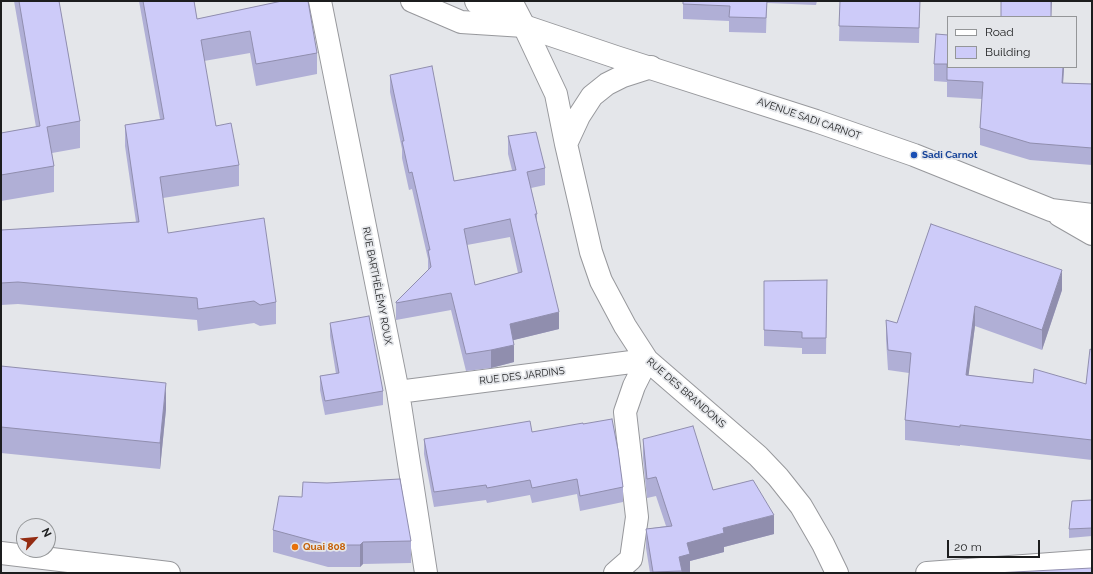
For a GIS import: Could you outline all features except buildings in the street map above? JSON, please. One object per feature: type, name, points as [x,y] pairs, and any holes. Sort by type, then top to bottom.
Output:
[{"type":"street","name":"RUE BARTHÉLÉMY ROUX","points":[[320,1],[398,392],[426,573]]},
{"type":"street","name":"AVENUE SADI CARNOT","points":[[412,1],[461,22],[524,26],[816,121],[914,155],[1051,210],[1092,215]]},
{"type":"street","points":[[476,1],[477,4],[490,12],[524,26]]},
{"type":"street","name":"AVENUE SADI CARNOT","points":[[492,1],[524,26]]},
{"type":"street","name":"RUE DES BRANDONS","points":[[511,1],[556,94],[591,252],[601,281],[624,326],[647,360],[758,456],[778,477],[801,506],[823,544],[837,573]]},
{"type":"street","points":[[566,144],[579,116],[592,96],[612,81],[623,76],[651,68]]},
{"type":"street","points":[[1051,210],[1092,234]]},
{"type":"street","points":[[614,573],[631,559],[637,517],[625,412],[634,386],[647,360]]},
{"type":"street","name":"RUE DES JARDINS","points":[[398,392],[647,360]]},
{"type":"street","points":[[1,553],[169,573]]},
{"type":"street","points":[[927,573],[1092,562]]},
{"type":"place","name":"Sadi Carnot","points":[[914,155]]},
{"type":"place","name":"Quai 808","points":[[295,547]]}]
